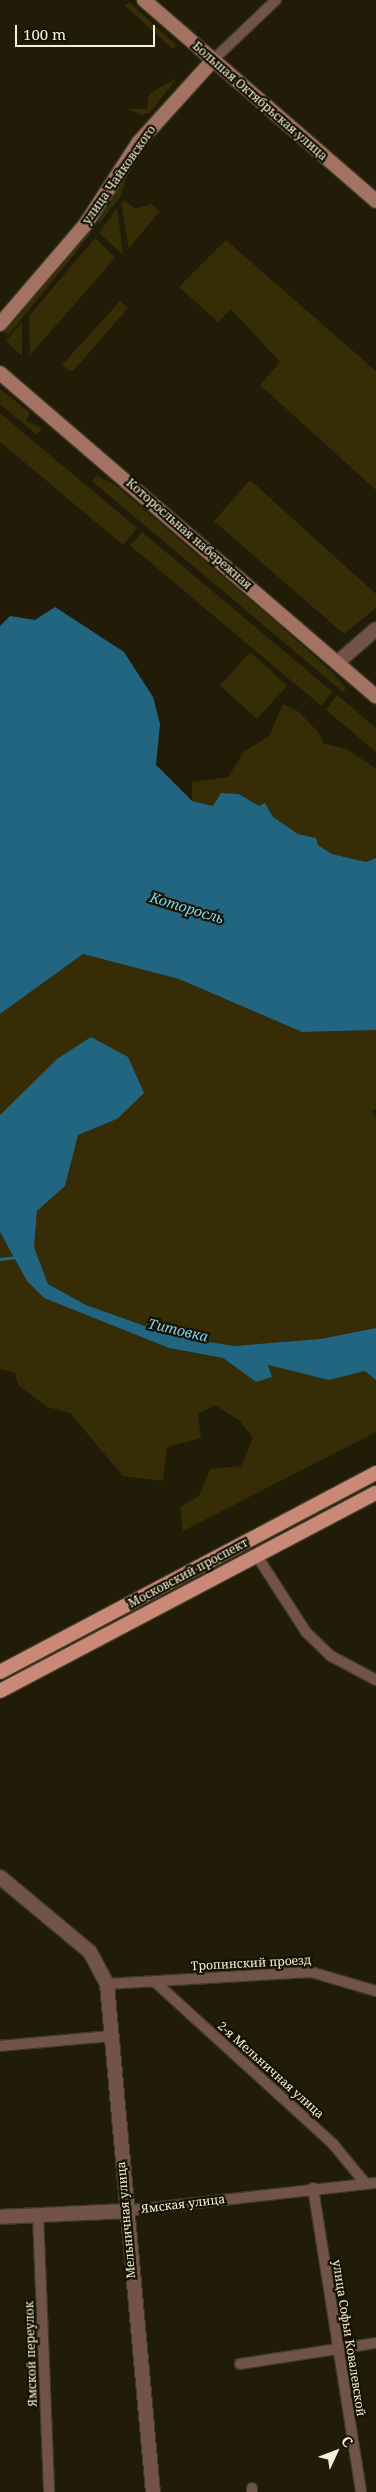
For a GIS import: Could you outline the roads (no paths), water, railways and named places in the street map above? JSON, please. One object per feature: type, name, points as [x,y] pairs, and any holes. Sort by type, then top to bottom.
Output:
[{"type":"main road","name":"Большая Октябрьская улица","points":[[144,0],[376,201]]},
{"type":"main road","name":"улица Чайковского","points":[[0,324],[85,225],[139,142],[213,60]]},
{"type":"main road","name":"Которосльная набережная","points":[[0,373],[376,696]]},
{"type":"main road","name":"Московский проспект","points":[[0,1672],[376,1473]]},
{"type":"main road","name":"Московский проспект","points":[[0,1692],[376,1493]]},
{"type":"street","name":"улица Чайковского","points":[[213,60],[276,0]]},
{"type":"street","name":"улица Чайковского","points":[[264,10],[283,0]]},
{"type":"street","points":[[338,662],[376,629]]},
{"type":"street","points":[[257,1556],[306,1632],[331,1656],[376,1680]]},
{"type":"street","name":"Мельничная улица","points":[[0,1877],[90,1952],[107,1984],[124,2211],[154,2492]]},
{"type":"street","name":"Тропинский проезд","points":[[107,1984],[311,1972],[376,1991]]},
{"type":"street","name":"2-я Мельничная улица","points":[[154,1980],[333,2144],[371,2183]]},
{"type":"street","points":[[0,2046],[112,2036]]},
{"type":"street","name":"Ямская улица","points":[[0,2217],[124,2211],[313,2188],[371,2183]]},
{"type":"street","name":"улица Софьи Ковалевской","points":[[313,2188],[361,2492]]},
{"type":"street","name":"Ямской переулок","points":[[38,2216],[49,2492]]},
{"type":"street","points":[[240,2364],[376,2343]]},
{"type":"water","name":"Которосль","points":[[55,607],[124,652],[153,697],[160,724],[156,765],[192,801],[213,806],[221,793],[239,794],[259,806],[265,803],[273,817],[298,834],[316,838],[318,845],[332,854],[366,862],[376,858],[376,1030],[302,1032],[179,979],[83,954],[0,1014],[0,626],[10,616],[35,620]]},
{"type":"water","points":[[91,1037],[128,1057],[144,1093],[117,1119],[78,1135],[65,1186],[37,1211],[34,1247],[48,1284],[86,1305],[173,1336],[234,1346],[320,1339],[376,1328],[376,1380],[365,1371],[329,1380],[268,1365],[272,1377],[256,1382],[223,1358],[169,1348],[44,1298],[27,1281],[0,1232],[0,1115],[57,1059]]},
{"type":"waterway","name":"Титовка","points":[[0,1259],[16,1257]]}]
